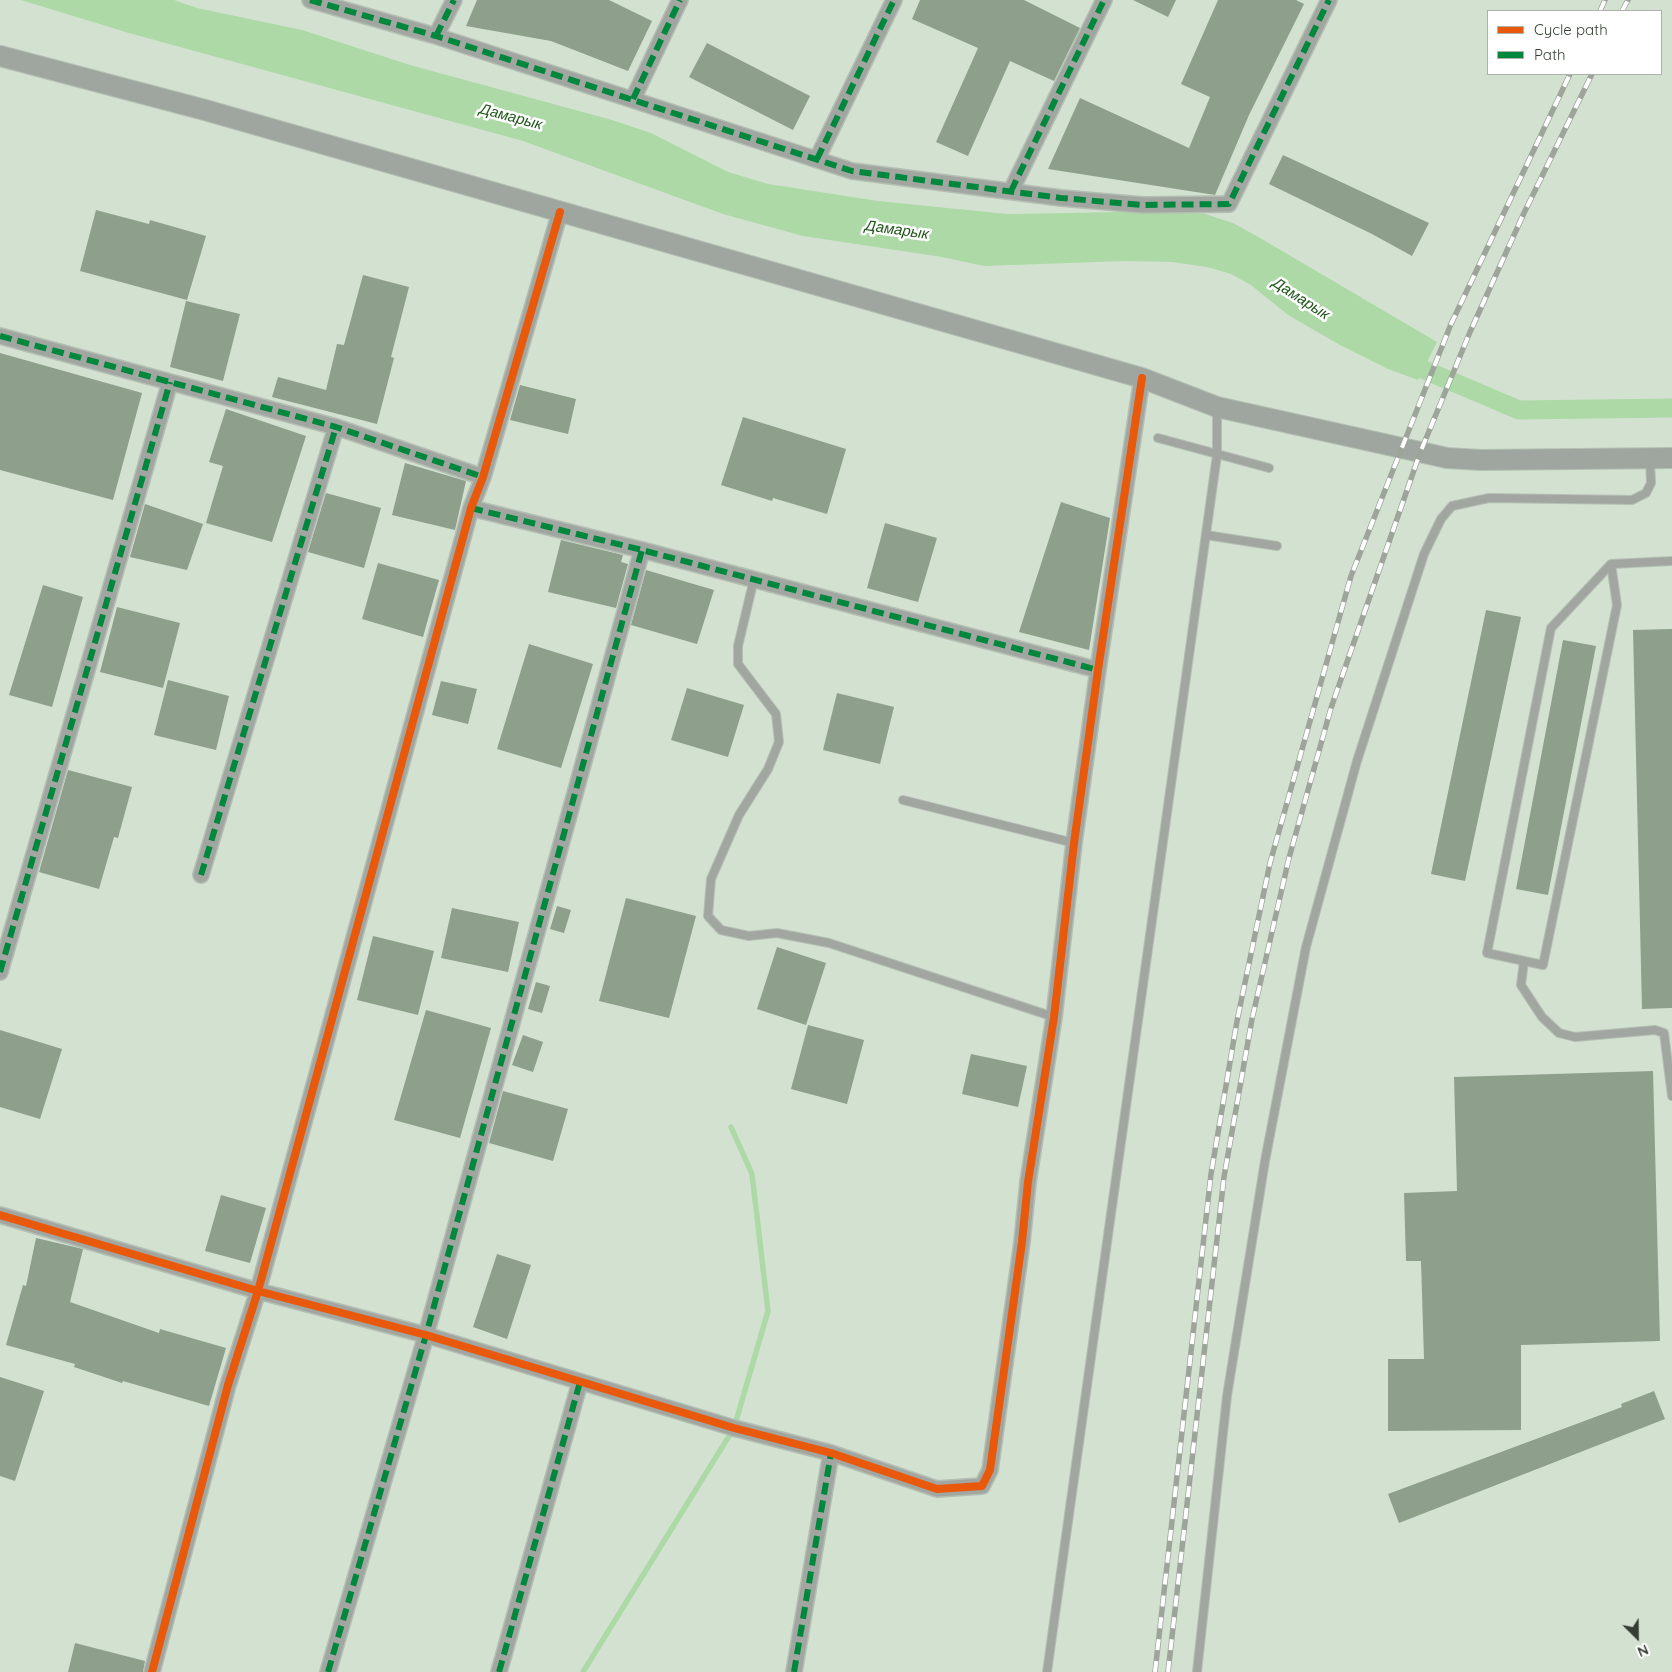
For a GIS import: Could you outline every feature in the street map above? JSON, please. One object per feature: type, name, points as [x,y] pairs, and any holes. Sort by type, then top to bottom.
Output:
[{"type":"main road","points":[[0,56],[205,110],[1142,378],[1217,407],[1447,458],[1481,460],[1650,460],[1672,458]]},
{"type":"street","points":[[310,0],[436,36],[852,170],[1012,192],[1143,205],[1229,204],[1329,0]]},
{"type":"street","points":[[436,36],[454,0]]},
{"type":"street","points":[[633,99],[680,0]]},
{"type":"street","points":[[817,159],[894,0]]},
{"type":"street","points":[[1012,192],[1104,0]]},
{"type":"street","points":[[152,1672],[228,1385],[258,1292],[471,508],[483,477],[560,212]]},
{"type":"street","points":[[0,336],[336,427],[483,477]]},
{"type":"street","points":[[0,1215],[258,1292],[426,1335],[734,1428],[831,1452],[937,1489],[982,1486],[990,1470],[1022,1242],[1028,1182],[1054,1017],[1074,843],[1098,670],[1142,378]]},
{"type":"street","points":[[0,972],[170,382]]},
{"type":"street","points":[[201,875],[336,427]]},
{"type":"street","points":[[471,508],[642,550],[1098,670]]},
{"type":"street","points":[[328,1672],[426,1335],[642,550]]},
{"type":"street","points":[[499,1672],[580,1382]]},
{"type":"street","points":[[794,1672],[831,1452]]},
{"type":"lane","points":[[1047,1672],[1217,455],[1217,407]]},
{"type":"lane","points":[[1158,438],[1269,468]]},
{"type":"lane","points":[[1197,1672],[1227,1396],[1265,1161],[1304,957],[1357,761],[1424,554],[1441,519],[1452,506],[1489,498],[1632,500],[1646,493],[1652,483],[1650,460]]},
{"type":"lane","points":[[1206,535],[1277,546]]},
{"type":"lane","points":[[1612,564],[1617,605],[1542,965],[1487,953],[1551,628],[1612,564],[1672,561]]},
{"type":"lane","points":[[754,579],[738,646],[738,664],[776,714],[779,742],[768,769],[739,815],[711,878],[708,916],[721,930],[749,936],[777,933],[829,943],[1054,1017]]},
{"type":"lane","points":[[903,800],[1074,843]]},
{"type":"lane","points":[[1524,961],[1521,985],[1542,1017],[1559,1033],[1575,1037],[1655,1030],[1664,1033],[1672,1096]]},
{"type":"water","points":[[21,0],[174,0],[197,8],[302,30],[410,65],[612,120],[651,133],[728,172],[768,184],[878,201],[1007,214],[1180,211],[1205,214],[1233,223],[1437,342],[1418,380],[1388,369],[1340,345],[1288,315],[1251,285],[1231,274],[1207,267],[1172,262],[1126,261],[984,266],[942,257],[803,236],[723,214],[523,141],[129,33]]},
{"type":"building","points":[[477,0],[609,0],[652,21],[628,71],[551,41],[466,26]]},
{"type":"building","points":[[920,0],[1024,0],[1080,28],[1054,81],[1010,61],[968,156],[936,142],[978,48],[912,19]]},
{"type":"building","points":[[1133,0],[1176,0],[1168,17]]},
{"type":"building","points":[[1218,0],[1296,0],[1304,4],[1249,115],[1215,195],[1048,169],[1080,98],[1189,148],[1210,97],[1181,84]]},
{"type":"building","points":[[707,43],[810,96],[793,130],[689,77]]},
{"type":"building","points":[[1283,155],[1429,223],[1412,256],[1372,234],[1269,184]]},
{"type":"building","points":[[96,210],[149,224],[150,220],[206,236],[187,300],[80,271]]},
{"type":"building","points":[[363,275],[409,287],[391,357],[394,358],[377,424],[272,397],[278,377],[326,390],[337,344],[344,345]]},
{"type":"building","points":[[186,301],[240,314],[223,381],[170,367]]},
{"type":"building","points":[[0,353],[142,393],[113,500],[0,470]]},
{"type":"building","points":[[520,385],[576,399],[568,434],[510,420]]},
{"type":"building","points":[[226,409],[306,436],[272,542],[206,523],[223,466],[209,462]]},
{"type":"building","points":[[743,417],[846,449],[827,514],[773,498],[772,501],[721,485]]},
{"type":"building","points":[[405,463],[466,481],[455,530],[392,515]]},
{"type":"building","points":[[326,493],[381,508],[364,568],[308,552]]},
{"type":"building","points":[[1061,502],[1110,518],[1089,650],[1019,632]]},
{"type":"building","points":[[145,504],[203,524],[187,570],[130,557]]},
{"type":"building","points":[[885,523],[937,538],[918,602],[867,588]]},
{"type":"building","points":[[561,540],[623,555],[621,562],[628,564],[616,608],[548,592]]},
{"type":"building","points":[[378,563],[439,580],[423,637],[362,619]]},
{"type":"building","points":[[646,570],[714,590],[697,644],[631,625]]},
{"type":"building","points":[[43,585],[83,597],[52,707],[9,695]]},
{"type":"building","points":[[117,607],[180,623],[163,688],[100,672]]},
{"type":"building","points":[[1486,610],[1521,617],[1465,881],[1431,874]]},
{"type":"building","points":[[1672,629],[1672,1008],[1642,1009],[1633,630]]},
{"type":"building","points":[[1563,640],[1596,646],[1548,895],[1516,889]]},
{"type":"building","points":[[529,644],[593,664],[561,768],[497,749]]},
{"type":"building","points":[[168,680],[229,696],[216,750],[154,735]]},
{"type":"building","points":[[441,681],[477,689],[468,724],[432,715]]},
{"type":"building","points":[[687,688],[744,705],[728,757],[671,740]]},
{"type":"building","points":[[837,693],[894,707],[880,764],[823,750]]},
{"type":"building","points":[[68,770],[132,787],[118,838],[114,837],[99,889],[39,872]]},
{"type":"building","points":[[626,898],[696,916],[669,1018],[599,1001]]},
{"type":"building","points":[[557,906],[571,910],[564,933],[550,929]]},
{"type":"building","points":[[452,908],[519,922],[508,972],[441,958]]},
{"type":"building","points":[[373,936],[434,951],[418,1015],[357,1000]]},
{"type":"building","points":[[777,947],[826,963],[806,1025],[757,1009]]},
{"type":"building","points":[[536,982],[550,986],[542,1013],[528,1009]]},
{"type":"building","points":[[426,1010],[491,1028],[460,1138],[394,1120]]},
{"type":"building","points":[[808,1025],[864,1040],[847,1104],[791,1089]]},
{"type":"building","points":[[0,1030],[62,1049],[40,1119],[0,1107]]},
{"type":"building","points":[[523,1035],[543,1042],[533,1072],[512,1065]]},
{"type":"building","points":[[971,1054],[1027,1066],[1018,1107],[962,1094]]},
{"type":"building","points":[[1653,1071],[1660,1341],[1521,1345],[1521,1430],[1388,1431],[1388,1359],[1424,1359],[1421,1261],[1406,1261],[1404,1193],[1457,1191],[1454,1077]]},
{"type":"building","points":[[503,1091],[568,1109],[553,1161],[489,1143]]},
{"type":"building","points":[[221,1195],[266,1208],[250,1263],[205,1251]]},
{"type":"building","points":[[36,1238],[83,1249],[70,1302],[159,1333],[160,1329],[226,1348],[209,1406],[123,1381],[122,1383],[74,1367],[75,1364],[6,1345],[23,1285],[26,1286]]},
{"type":"building","points":[[497,1254],[531,1265],[507,1339],[473,1327]]},
{"type":"building","points":[[0,1377],[44,1391],[15,1481],[0,1476]]},
{"type":"building","points":[[1654,1391],[1665,1419],[1399,1523],[1388,1494],[1622,1407],[1621,1404]]},
{"type":"building","points":[[75,1643],[145,1661],[143,1672],[68,1672]]},
{"type":"waterway","name":"Дамарык","points":[[1401,360],[1519,410],[1672,408]]},
{"type":"waterway","points":[[583,1672],[734,1428],[768,1311],[752,1174],[731,1127]]},
{"type":"railway","points":[[1600,10],[1605,0]]},
{"type":"railway","points":[[1623,10],[1628,0]]},
{"type":"railway","points":[[1155,1672],[1211,1174],[1237,1021],[1270,863],[1351,576],[1451,324],[1570,75]]},
{"type":"railway","points":[[1168,1672],[1224,1177],[1252,1019],[1289,858],[1331,708],[1420,453],[1470,332],[1524,213],[1592,75]]},
{"type":"marked path","points":[[310,0],[436,36],[852,171],[1061,198],[1143,205],[1229,204],[1329,0]]},
{"type":"marked path","points":[[436,36],[454,0]]},
{"type":"marked path","points":[[633,99],[680,0]]},
{"type":"marked path","points":[[817,159],[894,0]]},
{"type":"marked path","points":[[1011,191],[1104,0]]},
{"type":"marked path","points":[[0,336],[336,427],[483,477]]},
{"type":"marked path","points":[[0,972],[170,382]]},
{"type":"marked path","points":[[201,875],[336,427]]},
{"type":"marked path","points":[[471,508],[642,550],[1098,670]]},
{"type":"marked path","points":[[328,1672],[426,1335],[642,550]]},
{"type":"marked path","points":[[499,1672],[580,1382]]},
{"type":"marked path","points":[[794,1672],[831,1453]]},
{"type":"cycle path","points":[[152,1672],[228,1385],[258,1291],[471,508],[483,477],[560,212]]},
{"type":"cycle path","points":[[0,1215],[258,1291],[426,1335],[734,1428],[831,1453],[937,1489],[982,1486],[990,1470],[1022,1242],[1028,1182],[1054,1017],[1074,843],[1098,670],[1142,378]]}]
